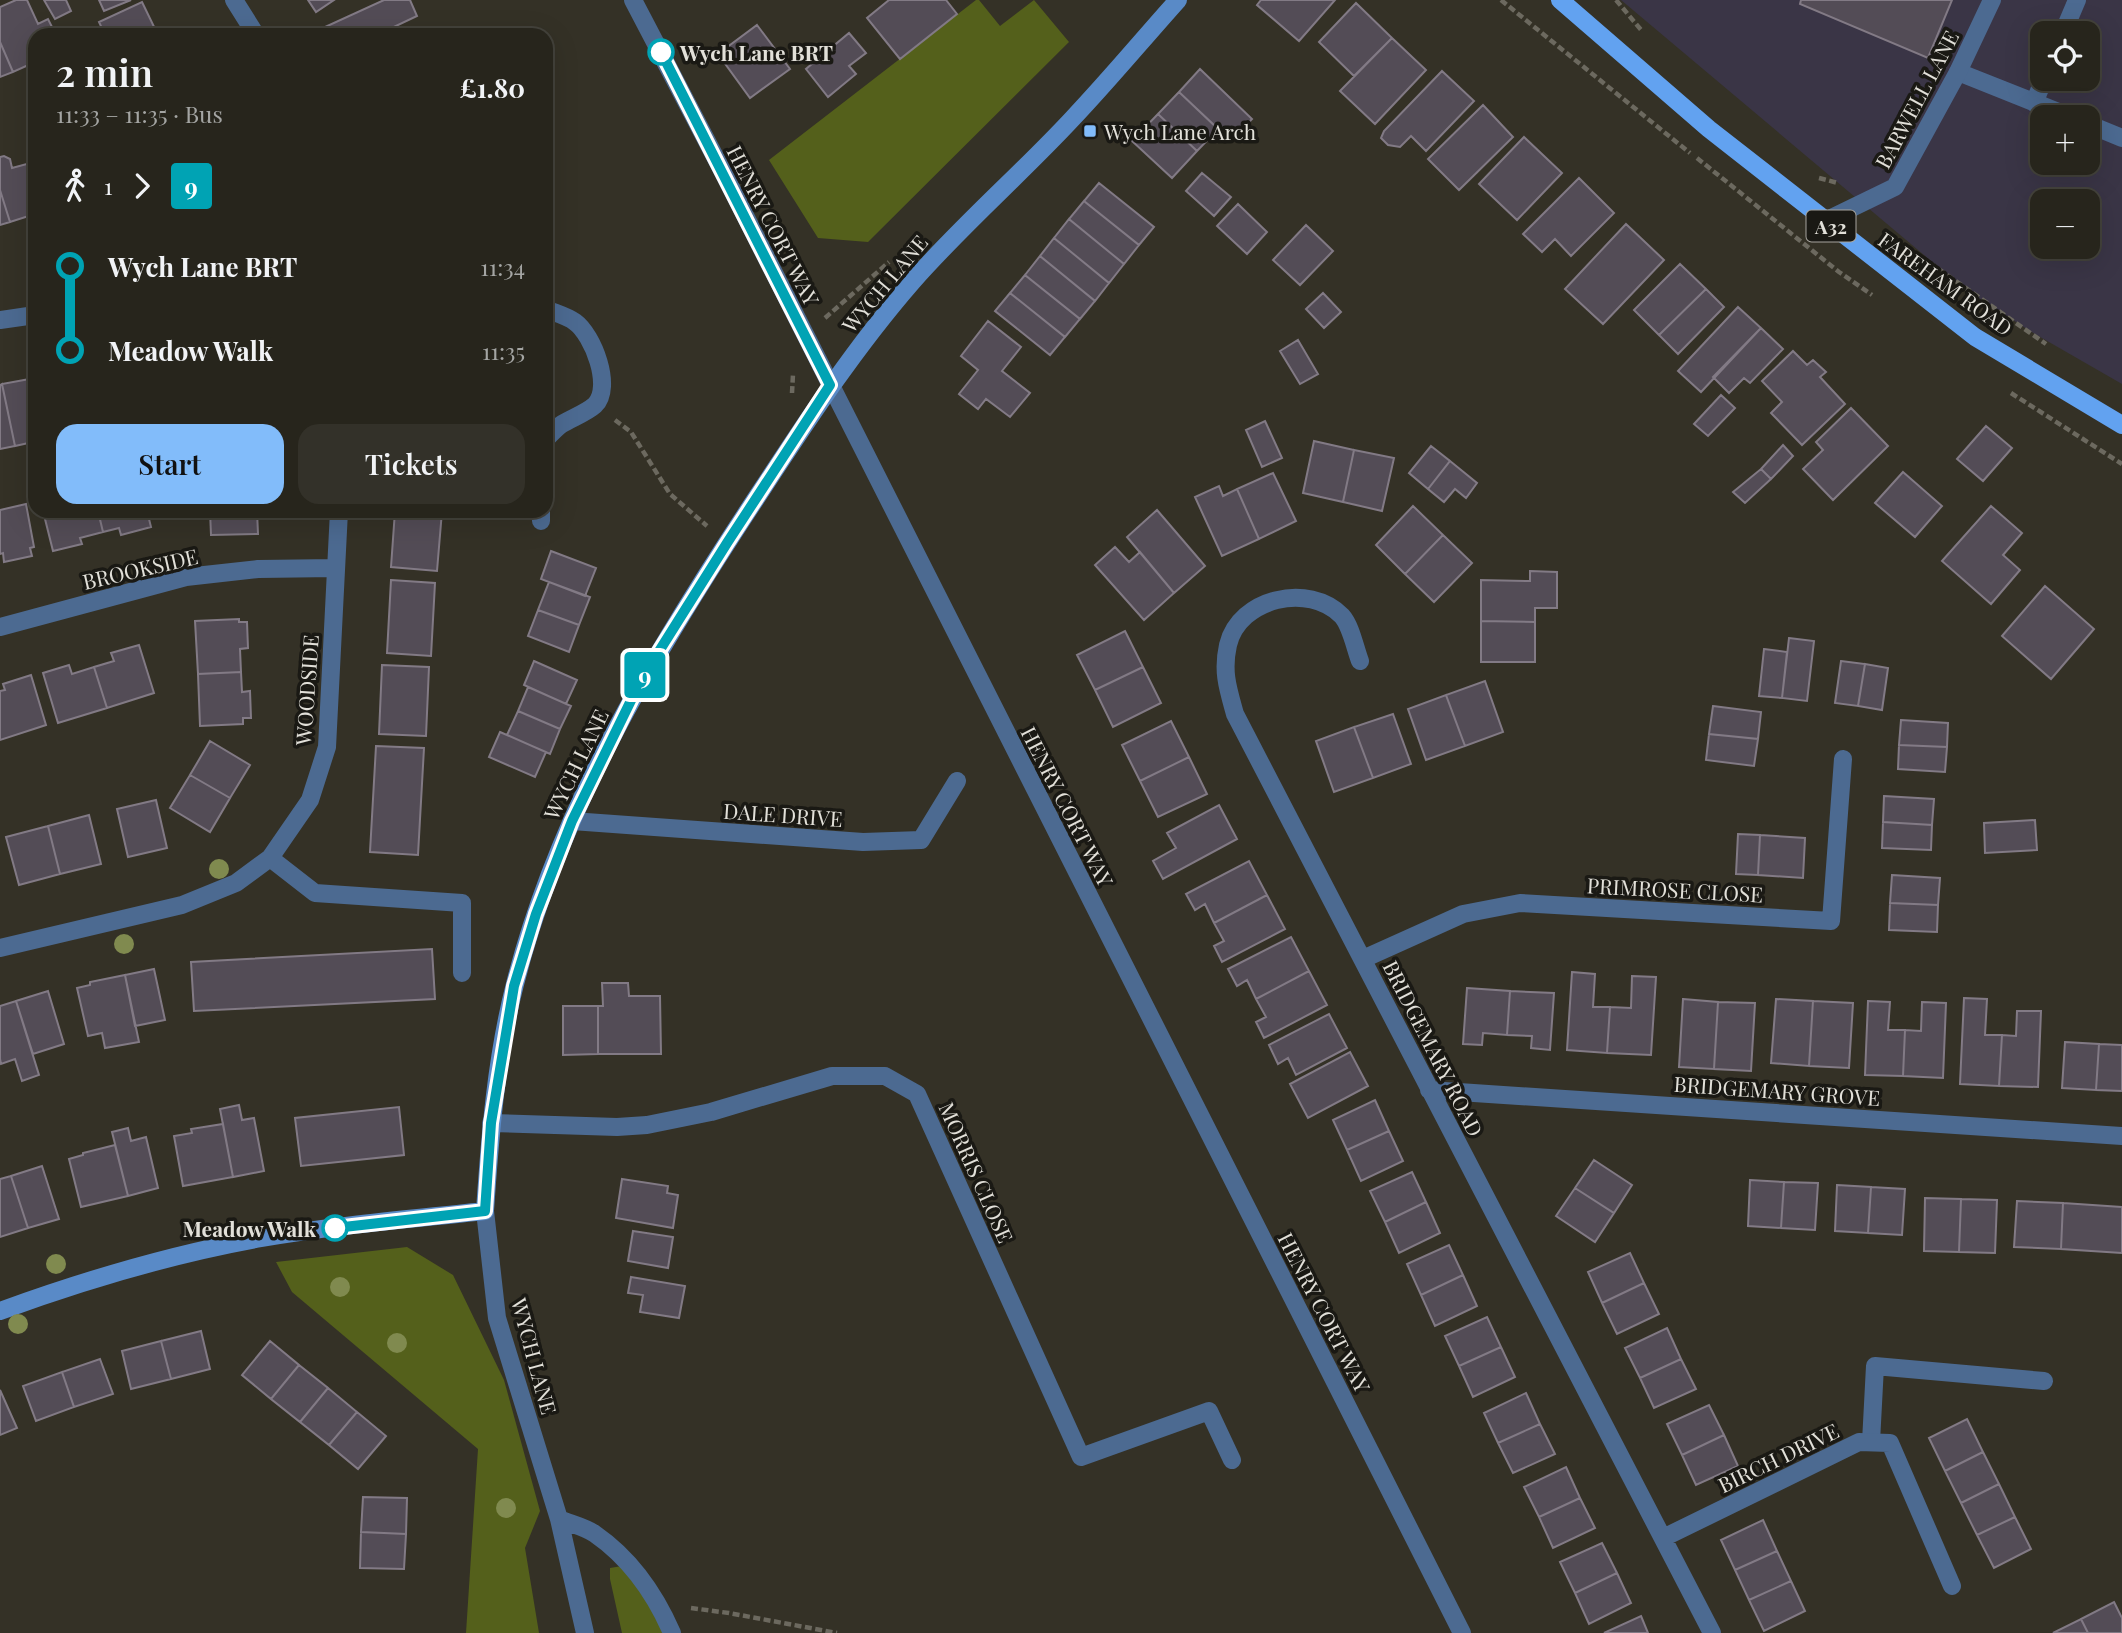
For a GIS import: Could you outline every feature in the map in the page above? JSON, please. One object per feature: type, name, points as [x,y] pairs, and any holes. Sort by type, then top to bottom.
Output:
[{"type":"main road","name":"FAREHAM ROAD","points":[[1560,0],[1709,129],[1975,337],[2122,425]]},
{"type":"street","points":[[234,0],[252,28]]},
{"type":"street","name":"HENRY CORT WAY","points":[[633,0],[1462,1633]]},
{"type":"street","name":"WYCH LANE","points":[[585,1633],[559,1519],[497,1318],[485,1211],[491,1123],[514,986],[545,888],[572,821],[641,680],[830,385],[912,282],[965,225],[1075,116],[1178,0]]},
{"type":"street","name":"BARWELL LANE","points":[[1825,220],[1895,187],[1958,72],[1992,0]]},
{"type":"street","points":[[2068,21],[2077,0]]},
{"type":"street","points":[[1958,72],[2039,105]]},
{"type":"street","points":[[2034,103],[2039,91]]},
{"type":"street","points":[[2100,129],[2122,138]]},
{"type":"street","points":[[553,312],[577,323],[595,353],[602,380],[601,394],[595,405],[553,432]]},
{"type":"street","points":[[0,320],[28,316]]},
{"type":"street","name":"WOODSIDE","points":[[0,948],[182,905],[236,883],[270,858],[310,800],[327,747],[338,518]]},
{"type":"street","name":"BROOKSIDE","points":[[0,627],[187,577],[258,569],[335,568]]},
{"type":"street","name":"BRIDGEMARY ROAD","points":[[1360,661],[1344,618],[1326,604],[1304,597],[1273,600],[1244,616],[1229,642],[1224,675],[1235,714],[1712,1633]]},
{"type":"street","name":"PRIMROSE CLOSE","points":[[1363,958],[1463,914],[1520,903],[1831,921],[1843,759]]},
{"type":"street","name":"DALE DRIVE","points":[[572,821],[863,842],[921,840],[957,781]]},
{"type":"street","points":[[270,858],[315,893],[462,903],[462,973]]},
{"type":"street","name":"MORRIS CLOSE","points":[[491,1123],[617,1127],[646,1125],[711,1112],[832,1076],[885,1076],[917,1094],[1081,1457],[1209,1411],[1232,1460]]},
{"type":"street","name":"BRIDGEMARY GROVE","points":[[1429,1090],[2122,1136]]},
{"type":"street","points":[[0,1311],[70,1286],[173,1257],[262,1238],[485,1211]]},
{"type":"street","points":[[1871,1442],[1875,1366],[2044,1381]]},
{"type":"street","name":"BIRCH DRIVE","points":[[1663,1538],[1859,1442],[1890,1443],[1952,1586]]},
{"type":"street","points":[[559,1519],[593,1533],[631,1564],[659,1604],[673,1633]]},
{"type":"path","points":[[595,405],[631,432],[670,494],[727,543]]},
{"type":"path","points":[[659,1604],[729,1613],[837,1633]]},
{"type":"shaded area","points":[[1621,0],[2122,0],[2122,384],[2030,331],[1962,287]]},
{"type":"green space","points":[[979,0],[1000,26],[1034,0],[1069,42],[868,242],[818,238],[769,160]]},
{"type":"green space","points":[[407,1247],[453,1275],[504,1380],[540,1511],[525,1548],[539,1633],[466,1633],[478,1449],[292,1292],[276,1262]]},
{"type":"green space","points":[[622,1566],[669,1633],[622,1633],[610,1568]]},
{"type":"building","points":[[16,0],[27,0],[38,24],[48,19],[52,28],[28,28],[28,65],[13,72],[0,42],[0,7]]},
{"type":"building","points":[[44,0],[66,0],[71,11],[55,19]]},
{"type":"building","points":[[99,0],[131,0],[104,11]]},
{"type":"building","points":[[308,0],[334,0],[316,12]]},
{"type":"building","points":[[384,0],[410,0],[417,16],[392,28],[325,27]]},
{"type":"building","points":[[889,0],[946,0],[957,14],[900,59],[867,18]]},
{"type":"building","points":[[1261,0],[1335,0],[1299,41],[1257,5]]},
{"type":"building","points":[[1801,0],[1952,0],[1928,58],[1800,4]]},
{"type":"building","points":[[142,2],[155,28],[102,28],[99,22]]},
{"type":"building","points":[[1356,3],[1392,38],[1354,76],[1319,42]]},
{"type":"building","points":[[757,25],[790,69],[750,98],[718,54]]},
{"type":"building","points":[[849,33],[866,53],[849,66],[856,74],[828,97],[806,69]]},
{"type":"building","points":[[1392,38],[1426,70],[1375,124],[1340,91]]},
{"type":"building","points":[[0,42],[13,72],[0,77]]},
{"type":"building","points":[[1200,69],[1252,119],[1231,141],[1179,92]]},
{"type":"building","points":[[1442,71],[1474,101],[1426,151],[1411,136],[1400,147],[1388,145],[1381,138],[1384,131]]},
{"type":"building","points":[[1179,92],[1218,129],[1197,151],[1158,114]]},
{"type":"building","points":[[1483,105],[1513,137],[1459,190],[1428,159]]},
{"type":"building","points":[[1158,114],[1197,151],[1172,178],[1132,141]]},
{"type":"building","points":[[1524,137],[1562,173],[1517,220],[1479,184]]},
{"type":"building","points":[[0,157],[10,159],[12,168],[27,164],[28,159],[28,216],[10,222],[0,190]]},
{"type":"building","points":[[1202,173],[1231,197],[1214,216],[1186,191]]},
{"type":"building","points":[[1579,178],[1614,213],[1571,256],[1555,239],[1542,252],[1523,234]]},
{"type":"building","points":[[1099,183],[1154,227],[1139,245],[1084,201]]},
{"type":"building","points":[[0,190],[10,222],[0,225]]},
{"type":"building","points":[[1084,201],[1139,245],[1124,264],[1069,219]]},
{"type":"building","points":[[1238,204],[1267,232],[1247,254],[1217,226]]},
{"type":"building","points":[[1069,219],[1124,264],[1109,283],[1054,238]]},
{"type":"building","points":[[1626,224],[1664,260],[1603,324],[1565,289]]},
{"type":"building","points":[[1306,225],[1333,251],[1300,285],[1273,260]]},
{"type":"building","points":[[1054,238],[1109,283],[1095,301],[1040,256]]},
{"type":"building","points":[[1040,256],[1095,301],[1080,319],[1025,275]]},
{"type":"building","points":[[1680,264],[1706,289],[1659,335],[1634,310]]},
{"type":"building","points":[[1025,275],[1080,319],[1065,337],[1010,293]]},
{"type":"building","points":[[1706,289],[1724,307],[1678,354],[1659,335]]},
{"type":"building","points":[[1010,293],[1065,337],[1050,355],[995,311]]},
{"type":"building","points":[[1323,293],[1341,312],[1324,328],[1306,309]]},
{"type":"building","points":[[1738,307],[1761,328],[1701,392],[1678,371]]},
{"type":"building","points":[[988,321],[1021,347],[1002,371],[1030,393],[1010,417],[986,399],[978,409],[959,394],[978,370],[961,356]]},
{"type":"building","points":[[1761,328],[1783,349],[1750,383],[1744,378],[1729,393],[1713,377]]},
{"type":"building","points":[[1298,340],[1318,374],[1300,384],[1280,351]]},
{"type":"building","points":[[1793,351],[1807,365],[1813,360],[1826,372],[1820,377],[1845,404],[1802,445],[1771,413],[1782,402],[1762,381]]},
{"type":"building","points":[[28,379],[28,443],[15,446],[2,384]]},
{"type":"building","points":[[2,384],[15,446],[0,449],[0,385]]},
{"type":"building","points":[[1721,395],[1735,408],[1708,436],[1694,424]]},
{"type":"building","points":[[1851,408],[1888,446],[1833,500],[1803,469],[1823,450],[1816,442]]},
{"type":"building","points":[[1265,421],[1282,458],[1262,467],[1246,430]]},
{"type":"building","points":[[1986,426],[2012,448],[1983,481],[1957,459]]},
{"type":"building","points":[[1314,441],[1354,450],[1343,502],[1303,493]]},
{"type":"building","points":[[1783,445],[1793,456],[1771,479],[1761,469]]},
{"type":"building","points":[[1431,446],[1450,461],[1428,489],[1409,473]]},
{"type":"building","points":[[1354,450],[1394,458],[1382,511],[1343,502]]},
{"type":"building","points":[[1450,461],[1477,483],[1466,498],[1455,489],[1444,502],[1428,489]]},
{"type":"building","points":[[1761,469],[1771,479],[1745,503],[1733,492]]},
{"type":"building","points":[[1903,472],[1942,506],[1915,537],[1875,503]]},
{"type":"building","points":[[1273,473],[1296,521],[1259,539],[1237,489]]},
{"type":"building","points":[[1219,486],[1223,496],[1237,489],[1259,539],[1222,556],[1195,497]]},
{"type":"building","points":[[26,504],[34,547],[30,548],[32,556],[4,562],[3,553],[0,554],[0,510]]},
{"type":"building","points":[[1413,506],[1443,535],[1405,574],[1376,545]]},
{"type":"building","points":[[1991,506],[2022,533],[2003,555],[2020,570],[1991,604],[1942,561]]},
{"type":"building","points":[[1157,510],[1205,566],[1174,593],[1127,537]]},
{"type":"building","points":[[45,518],[100,518],[103,532],[80,538],[82,544],[53,551]]},
{"type":"building","points":[[100,518],[149,518],[151,527],[121,535],[119,528],[103,532]]},
{"type":"building","points":[[210,518],[257,518],[258,534],[211,535]]},
{"type":"building","points":[[394,518],[441,518],[437,571],[391,567]]},
{"type":"building","points":[[1443,535],[1472,563],[1434,602],[1405,574]]},
{"type":"building","points":[[1115,547],[1129,562],[1140,552],[1174,593],[1144,620],[1095,565]]},
{"type":"building","points":[[551,551],[596,568],[585,596],[541,579]]},
{"type":"building","points":[[1530,571],[1557,572],[1557,608],[1535,608],[1535,622],[1481,621],[1481,580],[1530,581]]},
{"type":"building","points":[[391,580],[435,583],[431,656],[387,653]]},
{"type":"building","points":[[549,582],[590,597],[579,625],[538,610]]},
{"type":"building","points":[[2045,586],[2094,629],[2051,679],[2002,636]]},
{"type":"building","points":[[538,610],[579,625],[569,652],[528,636]]},
{"type":"building","points":[[239,619],[239,622],[247,622],[248,648],[240,649],[241,672],[198,674],[195,621]]},
{"type":"building","points":[[1481,621],[1535,622],[1535,662],[1481,662]]},
{"type":"building","points":[[1125,631],[1143,667],[1095,690],[1077,655]]},
{"type":"building","points":[[1789,638],[1814,641],[1807,701],[1782,698]]},
{"type":"building","points":[[139,645],[154,693],[107,708],[94,667],[114,661],[111,653]]},
{"type":"building","points":[[1764,649],[1787,652],[1782,698],[1759,696]]},
{"type":"building","points":[[534,661],[577,680],[566,704],[524,685]]},
{"type":"building","points":[[1841,661],[1865,664],[1858,706],[1835,703]]},
{"type":"building","points":[[1865,664],[1888,668],[1882,710],[1858,706]]},
{"type":"building","points":[[69,665],[72,674],[94,667],[107,708],[58,723],[43,673]]},
{"type":"building","points":[[382,665],[429,667],[426,736],[379,734]]},
{"type":"building","points":[[1143,667],[1161,703],[1113,727],[1095,690]]},
{"type":"building","points":[[241,672],[242,692],[250,691],[251,718],[243,718],[243,724],[200,726],[198,674]]},
{"type":"building","points":[[31,675],[46,725],[0,740],[0,691],[5,690],[3,684]]},
{"type":"building","points":[[1485,681],[1503,732],[1465,746],[1446,695]]},
{"type":"building","points":[[528,687],[571,706],[560,729],[518,711]]},
{"type":"building","points":[[1446,695],[1465,746],[1426,760],[1408,709]]},
{"type":"building","points":[[1713,706],[1761,712],[1758,739],[1709,734]]},
{"type":"building","points":[[518,711],[560,729],[550,754],[507,735]]},
{"type":"building","points":[[1393,714],[1411,764],[1373,778],[1354,727]]},
{"type":"building","points":[[1901,720],[1948,723],[1947,747],[1899,745]]},
{"type":"building","points":[[1171,721],[1189,757],[1140,781],[1122,745]]},
{"type":"building","points":[[1354,727],[1373,778],[1334,792],[1316,741]]},
{"type":"building","points":[[500,732],[546,752],[535,777],[489,757]]},
{"type":"building","points":[[1709,734],[1758,739],[1754,766],[1706,760]]},
{"type":"building","points":[[210,741],[250,765],[230,798],[190,775]]},
{"type":"building","points":[[1899,745],[1947,747],[1945,772],[1898,769]]},
{"type":"building","points":[[376,746],[424,748],[418,855],[370,852]]},
{"type":"building","points":[[1189,757],[1207,794],[1158,817],[1140,781]]},
{"type":"building","points":[[190,775],[230,798],[210,832],[170,808]]},
{"type":"building","points":[[1884,796],[1934,799],[1932,825],[1883,822]]},
{"type":"building","points":[[156,800],[167,848],[128,857],[117,809]]},
{"type":"building","points":[[1219,805],[1237,839],[1163,879],[1153,861],[1176,848],[1167,833]]},
{"type":"building","points":[[89,815],[101,864],[60,874],[48,826]]},
{"type":"building","points":[[2035,820],[2037,850],[1985,853],[1984,823]]},
{"type":"building","points":[[1883,822],[1932,825],[1931,850],[1882,848]]},
{"type":"building","points":[[48,826],[60,874],[19,885],[6,837]]},
{"type":"building","points":[[1738,834],[1760,835],[1758,875],[1736,874]]},
{"type":"building","points":[[1760,835],[1805,838],[1803,878],[1758,875]]},
{"type":"building","points":[[1249,861],[1267,895],[1214,923],[1205,904],[1195,910],[1186,894]]},
{"type":"building","points":[[1892,875],[1940,878],[1938,905],[1890,903]]},
{"type":"building","points":[[1267,895],[1285,929],[1222,962],[1214,946],[1224,941],[1214,923]]},
{"type":"building","points":[[1890,903],[1938,905],[1937,932],[1889,930]]},
{"type":"building","points":[[1291,937],[1309,971],[1256,999],[1247,980],[1237,986],[1228,969]]},
{"type":"building","points":[[432,949],[435,999],[194,1011],[191,962]]},
{"type":"building","points":[[154,969],[165,1020],[135,1026],[125,975]]},
{"type":"building","points":[[1309,971],[1327,1005],[1264,1038],[1256,1022],[1266,1017],[1256,999]]},
{"type":"building","points":[[1572,972],[1595,974],[1593,1007],[1610,1007],[1607,1053],[1567,1050]]},
{"type":"building","points":[[125,975],[139,1042],[105,1048],[102,1033],[88,1036],[77,988],[90,985],[90,982]]},
{"type":"building","points":[[1632,976],[1656,977],[1651,1055],[1607,1053],[1610,1007],[1631,1008]]},
{"type":"building","points":[[602,983],[628,983],[629,996],[660,996],[661,1054],[598,1054],[598,1006],[603,1006]]},
{"type":"building","points":[[1467,988],[1510,991],[1507,1035],[1483,1033],[1482,1045],[1463,1044]]},
{"type":"building","points":[[48,991],[64,1044],[33,1054],[16,1001]]},
{"type":"building","points":[[1510,991],[1554,993],[1550,1050],[1531,1048],[1532,1036],[1507,1035]]},
{"type":"building","points":[[1964,998],[1987,999],[1985,1035],[2002,1035],[1999,1086],[1960,1084]]},
{"type":"building","points":[[1683,999],[1718,1002],[1714,1069],[1679,1067]]},
{"type":"building","points":[[1776,999],[1813,1001],[1809,1066],[1771,1063]]},
{"type":"building","points":[[16,1001],[39,1075],[22,1081],[15,1059],[1,1064],[0,1059],[0,1006]]},
{"type":"building","points":[[1813,1001],[1853,1003],[1849,1068],[1809,1066]]},
{"type":"building","points":[[1868,1001],[1890,1002],[1888,1030],[1905,1030],[1903,1076],[1865,1075]]},
{"type":"building","points":[[1718,1002],[1755,1003],[1751,1071],[1714,1069]]},
{"type":"building","points":[[1922,1002],[1946,1003],[1943,1078],[1903,1076],[1905,1030],[1921,1031]]},
{"type":"building","points":[[563,1006],[598,1006],[598,1054],[563,1055]]},
{"type":"building","points":[[2017,1011],[2041,1011],[2038,1087],[1999,1086],[2002,1035],[2016,1036]]},
{"type":"building","points":[[1329,1014],[1347,1048],[1296,1075],[1288,1058],[1278,1064],[1269,1045]]},
{"type":"building","points":[[2065,1042],[2099,1044],[2096,1090],[2062,1088]]},
{"type":"building","points":[[2099,1044],[2122,1045],[2122,1091],[2096,1090]]},
{"type":"building","points":[[1350,1052],[1368,1086],[1308,1118],[1290,1084]]},
{"type":"building","points":[[1375,1100],[1389,1131],[1347,1150],[1333,1120]]},
{"type":"building","points":[[239,1105],[242,1120],[254,1118],[264,1171],[233,1177],[220,1109]]},
{"type":"building","points":[[399,1107],[404,1155],[301,1166],[295,1118]]},
{"type":"building","points":[[223,1124],[233,1177],[183,1186],[174,1136],[192,1133],[191,1129]]},
{"type":"building","points":[[128,1128],[131,1141],[146,1137],[158,1188],[128,1196],[112,1132]]},
{"type":"building","points":[[1389,1131],[1403,1161],[1361,1181],[1347,1150]]},
{"type":"building","points":[[115,1145],[128,1196],[81,1207],[69,1159]]},
{"type":"building","points":[[1594,1160],[1632,1185],[1614,1213],[1575,1188]]},
{"type":"building","points":[[42,1166],[59,1219],[28,1228],[11,1176]]},
{"type":"building","points":[[1412,1172],[1426,1202],[1385,1222],[1370,1191]]},
{"type":"building","points":[[11,1176],[28,1228],[0,1237],[0,1179]]},
{"type":"building","points":[[622,1179],[668,1186],[667,1193],[678,1195],[673,1228],[616,1218]]},
{"type":"building","points":[[1750,1180],[1784,1182],[1781,1228],[1748,1226]]},
{"type":"building","points":[[1784,1182],[1818,1183],[1815,1230],[1781,1228]]},
{"type":"building","points":[[1837,1185],[1871,1187],[1868,1233],[1835,1231]]},
{"type":"building","points":[[1871,1187],[1905,1189],[1902,1235],[1868,1233]]},
{"type":"building","points":[[1575,1188],[1614,1213],[1595,1242],[1556,1216]]},
{"type":"building","points":[[1925,1198],[1961,1199],[1959,1252],[1924,1251]]},
{"type":"building","points":[[1961,1199],[1997,1200],[1995,1253],[1959,1252]]},
{"type":"building","points":[[2017,1201],[2063,1203],[2061,1249],[2014,1247]]},
{"type":"building","points":[[1426,1202],[1440,1233],[1399,1253],[1385,1222]]},
{"type":"building","points":[[2063,1203],[2122,1207],[2122,1253],[2061,1249]]},
{"type":"building","points":[[633,1231],[673,1237],[668,1268],[628,1261]]},
{"type":"building","points":[[1449,1245],[1463,1275],[1421,1295],[1407,1264]]},
{"type":"building","points":[[1630,1253],[1644,1283],[1602,1303],[1588,1272]]},
{"type":"building","points":[[1463,1275],[1477,1306],[1435,1326],[1421,1295]]},
{"type":"building","points":[[631,1277],[685,1286],[679,1318],[640,1312],[643,1295],[628,1293]]},
{"type":"building","points":[[1644,1283],[1659,1314],[1617,1334],[1602,1303]]},
{"type":"building","points":[[1487,1317],[1501,1347],[1459,1366],[1445,1336]]},
{"type":"building","points":[[1667,1328],[1681,1359],[1640,1378],[1625,1348]]},
{"type":"building","points":[[201,1331],[210,1369],[171,1379],[161,1341]]},
{"type":"building","points":[[161,1341],[171,1379],[131,1389],[122,1351]]},
{"type":"building","points":[[270,1341],[299,1365],[271,1399],[242,1375]]},
{"type":"building","points":[[1501,1347],[1515,1377],[1473,1397],[1459,1366]]},
{"type":"building","points":[[100,1359],[113,1394],[74,1407],[62,1372]]},
{"type":"building","points":[[1681,1359],[1696,1389],[1654,1408],[1640,1378]]},
{"type":"building","points":[[299,1365],[328,1388],[300,1422],[271,1399]]},
{"type":"building","points":[[62,1372],[74,1407],[36,1421],[23,1386]]},
{"type":"building","points":[[328,1388],[357,1412],[329,1445],[300,1422]]},
{"type":"building","points":[[0,1390],[17,1428],[0,1435]]},
{"type":"building","points":[[1526,1393],[1540,1424],[1498,1443],[1484,1413]]},
{"type":"building","points":[[1709,1405],[1724,1435],[1682,1455],[1667,1424]]},
{"type":"building","points":[[357,1412],[386,1436],[358,1469],[329,1445]]},
{"type":"building","points":[[1967,1419],[1983,1452],[1945,1471],[1929,1438]]},
{"type":"building","points":[[1540,1424],[1555,1454],[1513,1473],[1498,1443]]},
{"type":"building","points":[[1724,1435],[1738,1466],[1696,1485],[1682,1455]]},
{"type":"building","points":[[1983,1452],[1999,1484],[1961,1503],[1945,1471]]},
{"type":"building","points":[[1566,1467],[1580,1498],[1539,1517],[1524,1487]]},
{"type":"building","points":[[1999,1484],[2015,1517],[1977,1535],[1961,1503]]},
{"type":"building","points":[[363,1497],[407,1498],[406,1534],[361,1532]]},
{"type":"building","points":[[1580,1498],[1595,1528],[1553,1548],[1539,1517]]},
{"type":"building","points":[[2015,1517],[2031,1549],[1994,1568],[1977,1535]]},
{"type":"building","points":[[1763,1520],[1777,1551],[1735,1570],[1721,1540]]},
{"type":"building","points":[[361,1532],[406,1534],[404,1569],[360,1568]]},
{"type":"building","points":[[1602,1543],[1617,1573],[1575,1593],[1560,1562]]},
{"type":"building","points":[[1777,1551],[1791,1581],[1749,1600],[1735,1570]]},
{"type":"building","points":[[1617,1573],[1631,1603],[1589,1624],[1575,1593]]},
{"type":"building","points":[[1791,1581],[1805,1611],[1764,1631],[1749,1600]]},
{"type":"building","points":[[2114,1602],[2122,1618],[2122,1633],[2088,1633],[2081,1619]]},
{"type":"building","points":[[1641,1616],[1648,1633],[1604,1633]]},
{"type":"building","points":[[2081,1619],[2088,1633],[2053,1633]]},
{"type":"bus line","name":"9","points":[[335,1228],[485,1211],[491,1123],[514,986],[549,877],[572,821],[641,680],[830,385],[661,52]]},
{"type":"place","name":"Wych Lane BRT","points":[[661,52]]},
{"type":"place","name":"Wych Lane Arch","points":[[1090,131]]},
{"type":"place","name":"Meadow Walk","points":[[335,1228]]}]
